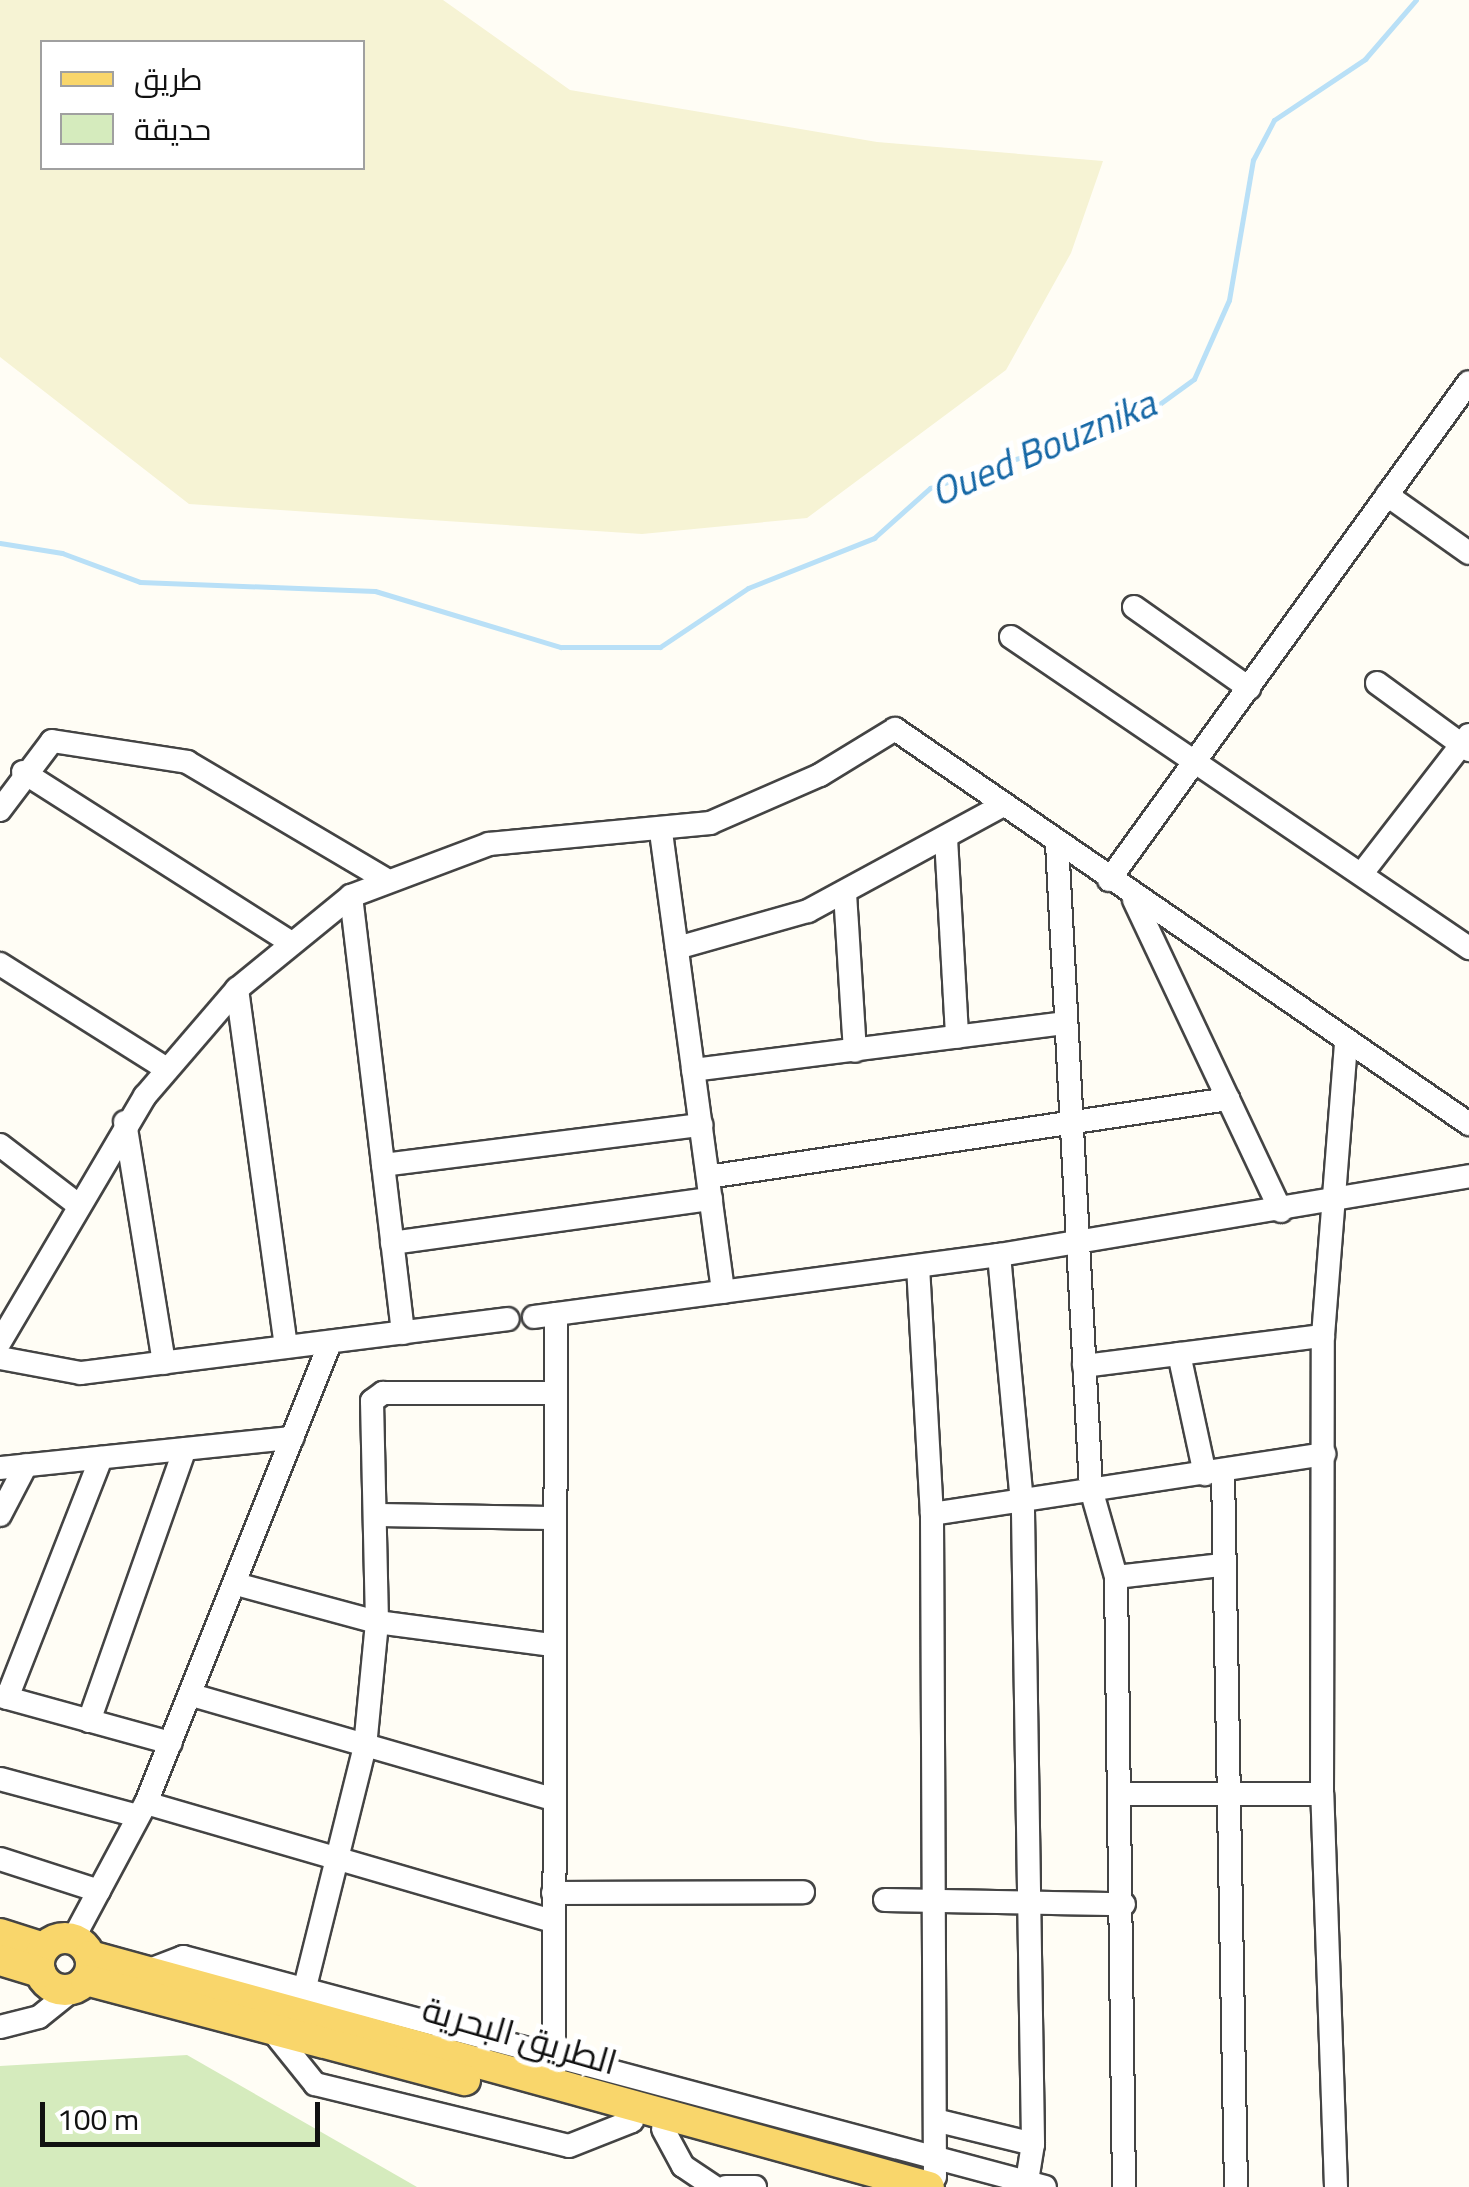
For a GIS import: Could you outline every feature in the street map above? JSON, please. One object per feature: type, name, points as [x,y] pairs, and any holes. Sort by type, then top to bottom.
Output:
[{"type":"main road","name":"الطريق البحرية","points":[[0,1934],[62,1972],[147,1971],[301,2001],[926,2181]]},
{"type":"main road","name":"الطريق البحرية","points":[[0,1960],[62,1972],[876,2187]]},
{"type":"street","points":[[1108,880],[1469,382]]},
{"type":"street","points":[[1387,495],[1469,553]]},
{"type":"street","points":[[1134,607],[1248,688]]},
{"type":"street","points":[[1011,637],[1198,759],[1469,948]]},
{"type":"street","points":[[1363,872],[1467,743],[1377,682]]},
{"type":"street","points":[[0,1342],[125,1122],[166,1069],[237,990],[290,942],[351,896],[382,878],[489,844],[661,832],[756,806],[895,729],[1346,1046],[1469,1124]]},
{"type":"street","points":[[0,810],[23,772],[52,742],[202,766],[382,878]]},
{"type":"street","points":[[23,772],[290,942]]},
{"type":"street","points":[[677,948],[754,932],[845,893],[1003,805]]},
{"type":"street","points":[[661,832],[723,1292]]},
{"type":"street","points":[[946,838],[957,1037]]},
{"type":"street","points":[[1057,844],[1062,1023],[1090,1489],[1116,1577],[1125,1794],[1124,2187]]},
{"type":"street","points":[[845,893],[855,1051]]},
{"type":"street","points":[[351,896],[403,1332]]},
{"type":"street","points":[[1132,897],[1282,1211]]},
{"type":"street","points":[[0,964],[166,1069]]},
{"type":"street","points":[[237,990],[286,1347]]},
{"type":"street","points":[[693,1070],[1062,1023]]},
{"type":"street","points":[[1336,2187],[1322,1794],[1323,1336],[1346,1046]]},
{"type":"street","points":[[392,1243],[1228,1098]]},
{"type":"street","points":[[125,1122],[164,1363]]},
{"type":"street","points":[[383,1165],[701,1125]]},
{"type":"street","points":[[0,1145],[77,1204]]},
{"type":"street","points":[[554,2071],[555,1393],[545,1316],[1075,1244],[1333,1203],[1469,1176]]},
{"type":"street","points":[[918,1266],[932,1514],[938,1900],[939,2121],[926,2181],[1032,2186],[1022,1500],[998,1255]]},
{"type":"street","points":[[0,1358],[67,1373],[508,1319]]},
{"type":"street","points":[[1084,1366],[1323,1336]]},
{"type":"street","points":[[0,2027],[62,1972],[142,1810],[192,1695],[330,1342]]},
{"type":"street","points":[[1179,1354],[1214,1474],[1222,1565],[1224,1794],[1236,2187]]},
{"type":"street","points":[[301,2001],[365,1747],[377,1622],[371,1407],[378,1394],[555,1393]]},
{"type":"street","points":[[0,1468],[292,1438]]},
{"type":"street","points":[[89,1720],[185,1449]]},
{"type":"street","points":[[932,1514],[1214,1474],[1324,1454]]},
{"type":"street","points":[[101,1458],[4,1696],[171,1743]]},
{"type":"street","points":[[0,1515],[26,1465]]},
{"type":"street","points":[[376,1514],[553,1518]]},
{"type":"street","points":[[1116,1577],[1222,1565]]},
{"type":"street","points":[[236,1584],[377,1622],[552,1645]]},
{"type":"street","points":[[192,1695],[552,1799]]},
{"type":"street","points":[[0,1779],[142,1810],[553,1920]]},
{"type":"street","points":[[1125,1794],[1322,1794]]},
{"type":"street","points":[[0,1859],[99,1891]]},
{"type":"street","points":[[552,1894],[803,1892]]},
{"type":"street","points":[[884,1900],[1124,1904]]},
{"type":"street","points":[[270,2028],[315,2084],[569,2146],[632,2121]]},
{"type":"street","points":[[939,2121],[1032,2144]]},
{"type":"street","points":[[662,2129],[683,2166],[714,2187]]},
{"type":"street","points":[[726,2187],[755,2187]]},
{"type":"shaded area","points":[[0,0],[443,0],[570,90],[877,142],[1103,161],[1071,253],[1006,370],[807,518],[642,534],[189,504],[0,357]]},
{"type":"green space","points":[[187,2055],[417,2187],[0,2187],[0,2066]]},
{"type":"waterway","name":"Oued Bouznika","points":[[0,543],[62,553],[140,582],[375,591],[561,647],[660,647],[748,588],[874,538],[930,488],[1143,416],[1194,379],[1229,300],[1253,160],[1274,120],[1365,59],[1416,0]]}]
